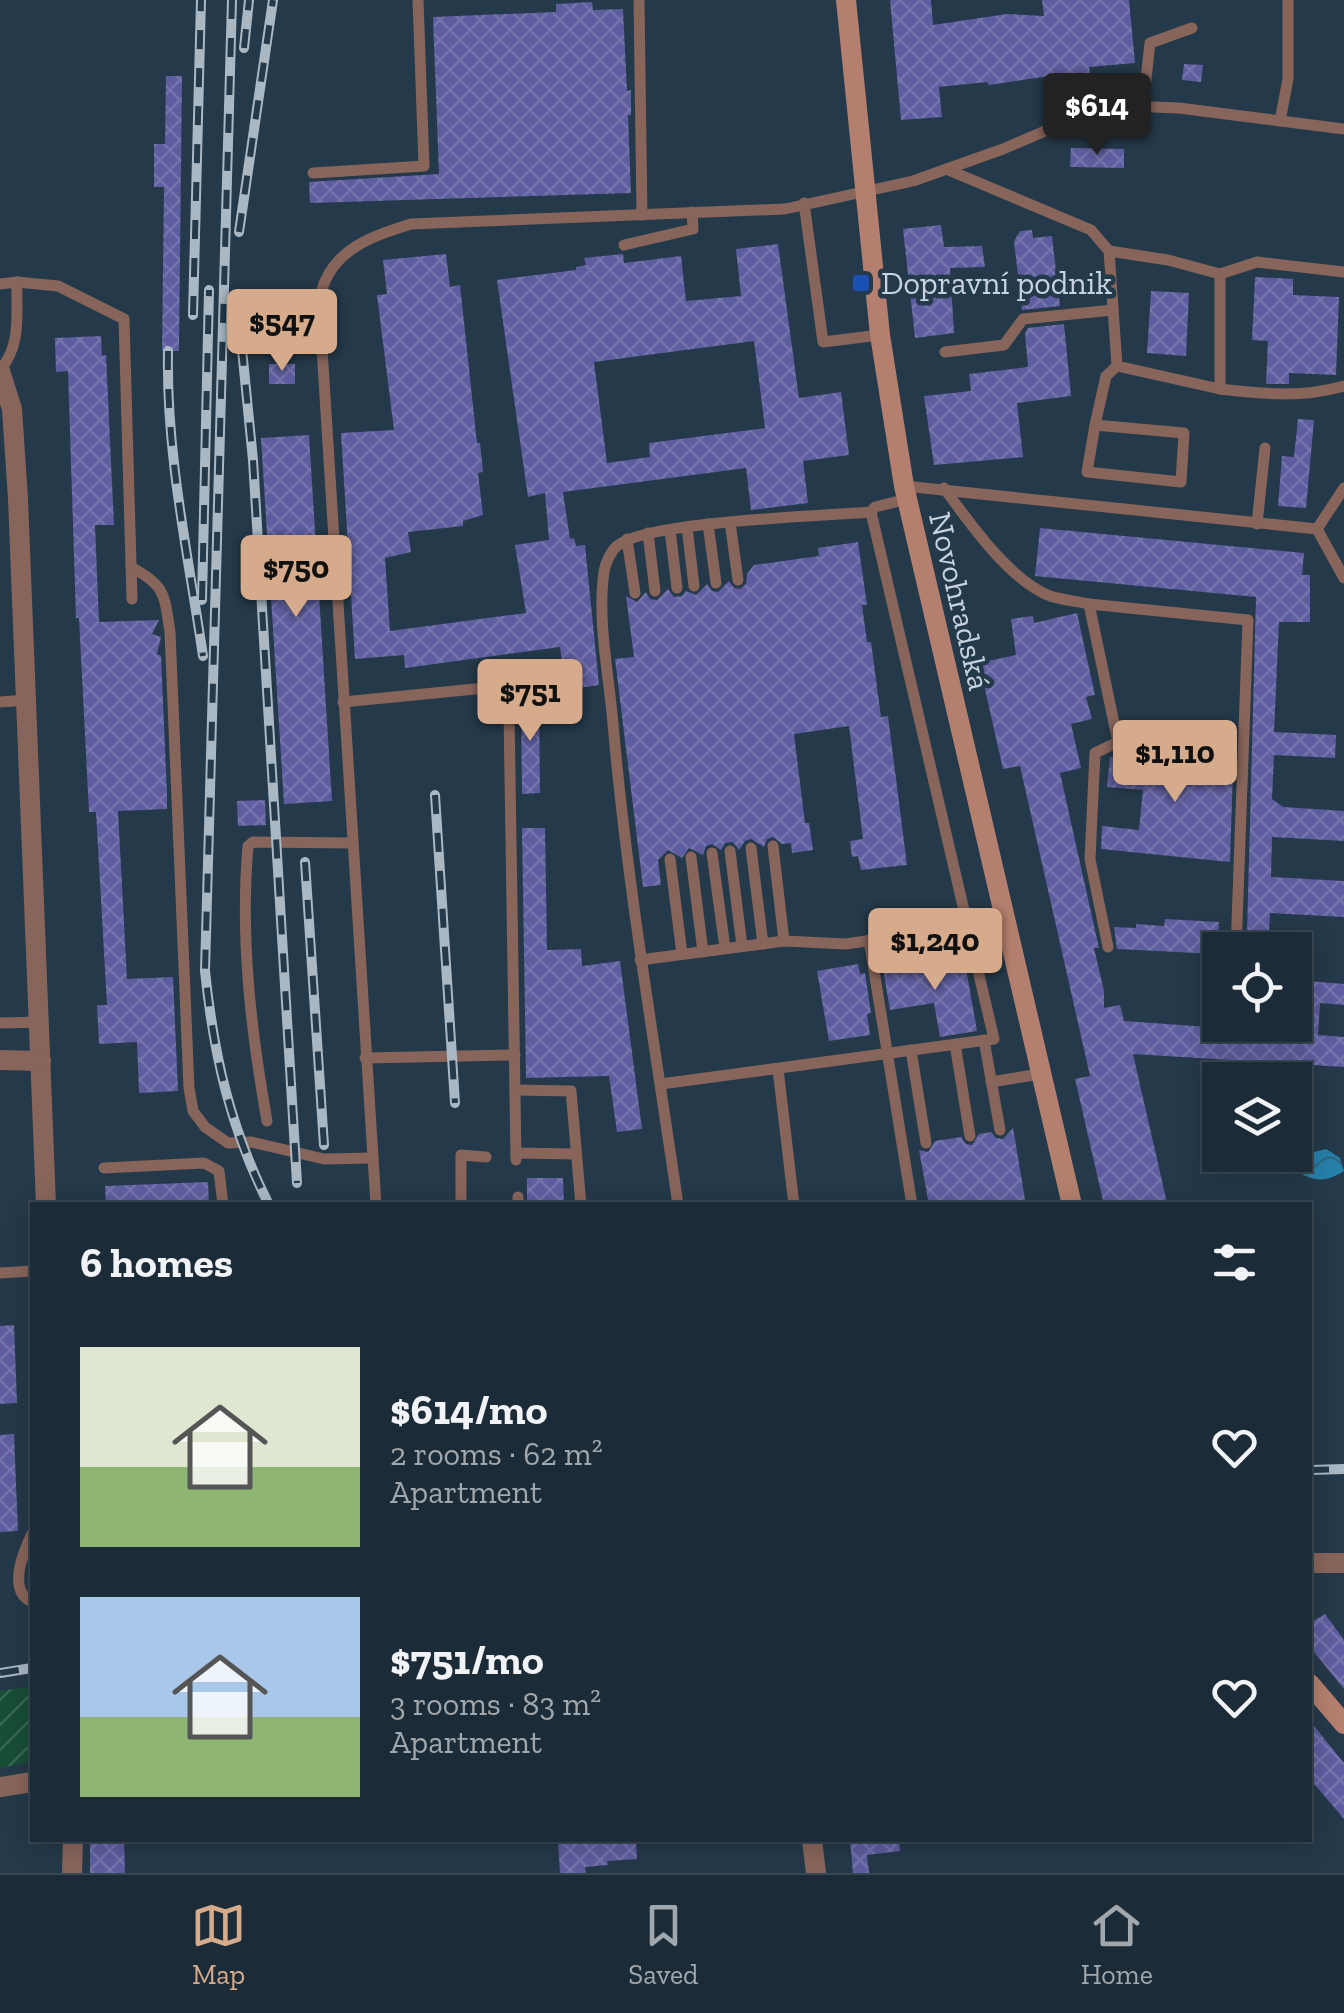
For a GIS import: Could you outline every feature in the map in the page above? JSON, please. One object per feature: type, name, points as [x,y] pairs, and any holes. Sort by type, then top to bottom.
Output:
[{"type":"main road","name":"Novohradská","points":[[846,0],[880,335],[905,493],[1071,1202]]},
{"type":"main road","points":[[1312,1686],[1344,1724]]},
{"type":"street","points":[[0,370],[12,409],[9,500],[27,700],[46,1202]]},
{"type":"street","points":[[0,1060],[41,1062]]},
{"type":"street","points":[[1312,1563],[1344,1563]]},
{"type":"street","points":[[0,1787],[30,1782]]},
{"type":"street","points":[[72,1842],[72,1873]]},
{"type":"street","points":[[812,1842],[816,1873]]},
{"type":"lane","points":[[312,173],[424,166],[418,0]]},
{"type":"lane","points":[[638,0],[642,215]]},
{"type":"lane","points":[[1280,121],[1288,79],[1288,0]]},
{"type":"lane","points":[[1143,106],[1150,44],[1192,28]]},
{"type":"lane","points":[[376,1202],[320,333],[321,293],[337,260],[366,238],[411,224],[785,208],[900,184],[1082,115],[1128,106],[1179,108],[1344,129]]},
{"type":"lane","points":[[946,169],[1091,230],[1109,251],[1117,366]]},
{"type":"lane","points":[[804,203],[823,342],[880,335]]},
{"type":"lane","points":[[624,244],[693,228],[692,212]]},
{"type":"lane","points":[[1109,251],[1168,260],[1220,274],[1257,262],[1344,272]]},
{"type":"lane","points":[[1220,274],[1220,389]]},
{"type":"lane","points":[[0,370],[16,343],[17,282]]},
{"type":"lane","points":[[0,284],[58,286],[124,320],[132,598]]},
{"type":"lane","points":[[945,352],[1004,345],[1023,320],[1113,310]]},
{"type":"lane","points":[[1117,366],[1220,389],[1280,395],[1318,393],[1344,386]]},
{"type":"lane","points":[[1095,425],[1184,433],[1181,482],[1087,472],[1095,425],[1106,376],[1117,366]]},
{"type":"lane","points":[[1257,524],[1265,448]]},
{"type":"lane","points":[[944,488],[990,550],[1047,595],[1089,604],[1248,620],[1237,932]]},
{"type":"lane","points":[[678,1202],[619,795],[604,623],[604,570],[614,547],[648,533],[708,524],[870,512],[905,493],[944,488],[1317,529]]},
{"type":"lane","points":[[1317,529],[1344,488]]},
{"type":"lane","points":[[661,1084],[994,1039],[870,512]]},
{"type":"lane","points":[[730,522],[738,580]]},
{"type":"lane","points":[[708,524],[716,583]]},
{"type":"lane","points":[[687,528],[694,586]]},
{"type":"lane","points":[[1317,529],[1344,578]]},
{"type":"lane","points":[[670,530],[677,588]]},
{"type":"lane","points":[[648,533],[655,591]]},
{"type":"lane","points":[[628,539],[635,593]]},
{"type":"lane","points":[[131,567],[154,580],[164,597],[170,632],[189,1088],[194,1112],[205,1127],[228,1142],[251,1142],[324,1158],[372,1158]]},
{"type":"lane","points":[[1089,604],[1118,742],[1095,753],[1094,771],[1090,859],[1108,947]]},
{"type":"lane","points":[[343,702],[485,688],[506,699],[516,1156],[576,1154]]},
{"type":"lane","points":[[0,702],[27,700]]},
{"type":"lane","points":[[267,1122],[252,1039],[246,949],[248,846],[253,842],[352,843]]},
{"type":"lane","points":[[772,846],[784,941]]},
{"type":"lane","points":[[751,848],[764,944]]},
{"type":"lane","points":[[730,851],[742,946]]},
{"type":"lane","points":[[712,854],[725,948]]},
{"type":"lane","points":[[690,856],[703,952]]},
{"type":"lane","points":[[670,859],[682,954]]},
{"type":"lane","points":[[640,960],[784,941],[846,944],[963,916]]},
{"type":"lane","points":[[869,940],[912,1202]]},
{"type":"lane","points":[[0,1023],[40,1022]]},
{"type":"lane","points":[[984,1040],[1000,1130]]},
{"type":"lane","points":[[954,1044],[970,1136]]},
{"type":"lane","points":[[911,1050],[926,1142]]},
{"type":"lane","points":[[365,1058],[514,1054]]},
{"type":"lane","points":[[778,1070],[794,1202]]},
{"type":"lane","points":[[991,1082],[1040,1074]]},
{"type":"lane","points":[[515,1090],[556,1084],[571,1090],[581,1202]]},
{"type":"lane","points":[[462,1202],[462,1155],[486,1157]]},
{"type":"lane","points":[[104,1168],[204,1164],[219,1171],[224,1202]]},
{"type":"lane","points":[[0,1273],[30,1271]]},
{"type":"lane","points":[[30,1538],[21,1555],[20,1590],[30,1601]]},
{"type":"green space","points":[[30,1686],[30,1762],[0,1768],[0,1691]]},
{"type":"water","points":[[1326,1149],[1340,1158],[1344,1171],[1321,1179],[1298,1172],[1312,1172],[1312,1152]]},
{"type":"building","points":[[890,0],[931,0],[933,25],[1007,14],[1044,16],[1042,0],[1129,0],[1135,63],[1089,67],[1091,82],[1050,85],[1049,76],[939,87],[942,117],[901,120]]},
{"type":"building","points":[[592,2],[593,10],[623,9],[627,91],[631,90],[631,193],[310,203],[309,182],[439,174],[433,17],[556,12],[556,4]]},
{"type":"building","points":[[1184,64],[1203,65],[1201,82],[1182,80]]},
{"type":"building","points":[[166,76],[182,76],[179,351],[162,351],[164,187],[154,187],[154,144],[165,144]]},
{"type":"building","points":[[1071,148],[1124,149],[1124,168],[1070,167]]},
{"type":"building","points":[[941,225],[944,247],[982,246],[985,267],[950,268],[954,333],[915,338],[903,229]]},
{"type":"building","points":[[1032,230],[1033,238],[1052,236],[1060,306],[1022,310],[1014,241],[1020,231]]},
{"type":"building","points":[[778,244],[799,398],[841,392],[849,455],[803,461],[808,503],[751,510],[746,468],[563,492],[570,539],[574,538],[576,546],[585,545],[599,685],[566,690],[560,647],[405,668],[404,655],[355,659],[341,433],[394,430],[377,295],[387,294],[383,260],[446,254],[450,287],[460,285],[483,472],[478,473],[483,515],[463,521],[463,526],[408,532],[411,552],[385,558],[390,631],[526,613],[515,545],[549,540],[545,493],[528,497],[497,280],[576,270],[586,265],[584,258],[623,254],[624,263],[681,256],[686,301],[741,296],[736,249]],"holes":[[[754,341],[765,428],[649,443],[650,457],[607,463],[594,362]]]},
{"type":"building","points":[[1255,277],[1293,279],[1293,295],[1339,297],[1336,375],[1289,373],[1289,384],[1266,384],[1268,341],[1252,340]]},
{"type":"building","points":[[1151,291],[1189,293],[1186,356],[1147,353]]},
{"type":"building","points":[[1064,324],[1071,396],[1017,403],[1023,457],[934,465],[924,396],[971,391],[969,374],[1028,367],[1028,328]]},
{"type":"building","points":[[101,336],[102,356],[106,355],[114,525],[95,525],[99,622],[159,620],[152,634],[161,637],[157,654],[161,656],[167,809],[118,811],[127,979],[173,977],[178,1091],[139,1093],[137,1042],[99,1044],[97,1005],[107,1005],[96,812],[89,812],[76,618],[68,371],[56,372],[55,338]]},
{"type":"building","points":[[269,364],[295,364],[295,384],[269,384]]},
{"type":"building","points":[[1298,419],[1314,420],[1306,508],[1278,506],[1282,456],[1294,457]]},
{"type":"building","points":[[309,435],[332,801],[284,804],[261,438]]},
{"type":"building","points":[[1040,528],[1304,553],[1302,575],[1310,575],[1310,622],[1279,622],[1274,732],[1336,735],[1335,758],[1274,755],[1272,799],[1283,807],[1344,811],[1344,841],[1272,837],[1271,877],[1344,881],[1344,917],[1270,913],[1269,932],[1247,932],[1256,597],[1035,576]]},
{"type":"building","points":[[858,542],[867,605],[862,605],[867,642],[871,642],[881,717],[888,716],[907,865],[861,870],[858,856],[852,857],[850,841],[863,839],[849,726],[794,734],[805,823],[809,823],[813,850],[792,853],[791,843],[782,844],[773,837],[767,839],[764,847],[751,839],[745,841],[739,850],[733,842],[725,843],[721,850],[712,844],[706,846],[703,855],[689,848],[682,858],[668,850],[658,860],[661,885],[643,887],[615,659],[634,657],[626,596],[637,602],[646,592],[650,599],[657,600],[668,589],[674,597],[686,591],[696,595],[707,584],[718,592],[729,581],[740,589],[754,565],[819,556],[818,548]]},
{"type":"building","points":[[1077,613],[1095,695],[1086,697],[1092,719],[1071,724],[1081,768],[1060,773],[1099,948],[1094,948],[1104,1008],[1120,1005],[1124,1021],[1202,1026],[1202,1042],[1312,1042],[1312,981],[1344,984],[1344,1005],[1320,1003],[1318,1035],[1344,1037],[1344,1067],[1312,1062],[1133,1054],[1167,1202],[1103,1202],[1075,1079],[1090,1076],[1020,766],[1003,769],[979,663],[1016,655],[1011,619],[1033,616],[1034,623]]},
{"type":"building","points":[[539,694],[540,793],[522,794],[521,695]]},
{"type":"building","points":[[1147,747],[1217,754],[1216,767],[1233,769],[1230,862],[1101,849],[1102,826],[1139,830],[1143,790],[1107,787],[1110,757],[1146,760]]},
{"type":"building","points":[[265,800],[266,825],[238,826],[237,801]]},
{"type":"building","points":[[522,828],[545,828],[547,950],[581,949],[582,966],[620,961],[642,1129],[617,1132],[609,1076],[526,1078]]},
{"type":"building","points":[[1165,919],[1219,922],[1218,932],[1202,932],[1202,953],[1117,949],[1114,927],[1164,926]]},
{"type":"building","points":[[964,957],[977,1031],[940,1037],[934,1003],[890,1010],[883,969]]},
{"type":"building","points":[[858,964],[860,974],[865,973],[870,1035],[829,1041],[817,971]]},
{"type":"building","points":[[1013,1128],[1025,1202],[928,1202],[919,1150],[928,1152],[935,1141],[961,1137],[972,1145],[979,1134],[991,1132],[1003,1139]]},
{"type":"building","points":[[527,1178],[563,1178],[564,1202],[527,1202]]},
{"type":"building","points":[[208,1182],[209,1202],[106,1202],[105,1186]]},
{"type":"building","points":[[14,1325],[17,1403],[0,1404],[0,1326]]},
{"type":"building","points":[[14,1434],[18,1531],[0,1532],[0,1435]]},
{"type":"building","points":[[1325,1614],[1344,1640],[1344,1689],[1312,1649],[1312,1622]]},
{"type":"building","points":[[1312,1723],[1344,1763],[1344,1819],[1312,1781]]},
{"type":"building","points":[[90,1842],[124,1842],[125,1873],[90,1873]]},
{"type":"building","points":[[558,1842],[636,1842],[637,1859],[585,1867],[586,1873],[560,1873]]},
{"type":"building","points":[[850,1842],[899,1842],[900,1851],[867,1855],[869,1873],[853,1873]]},
{"type":"railway","points":[[193,315],[201,0]]},
{"type":"railway","points":[[232,0],[205,971],[226,1091],[244,1148],[268,1202]]},
{"type":"railway","points":[[244,48],[249,0]]},
{"type":"railway","points":[[239,232],[273,0]]},
{"type":"railway","points":[[202,600],[209,290]]},
{"type":"railway","points":[[238,309],[253,460],[297,1183]]},
{"type":"railway","points":[[168,351],[174,466],[203,656]]},
{"type":"railway","points":[[435,795],[455,1103]]},
{"type":"railway","points":[[305,862],[324,1145]]},
{"type":"railway","points":[[1312,1470],[1344,1469]]},
{"type":"railway","points":[[0,1673],[30,1668]]},
{"type":"place","name":"Dopravní podnik","points":[[861,283]]}]
